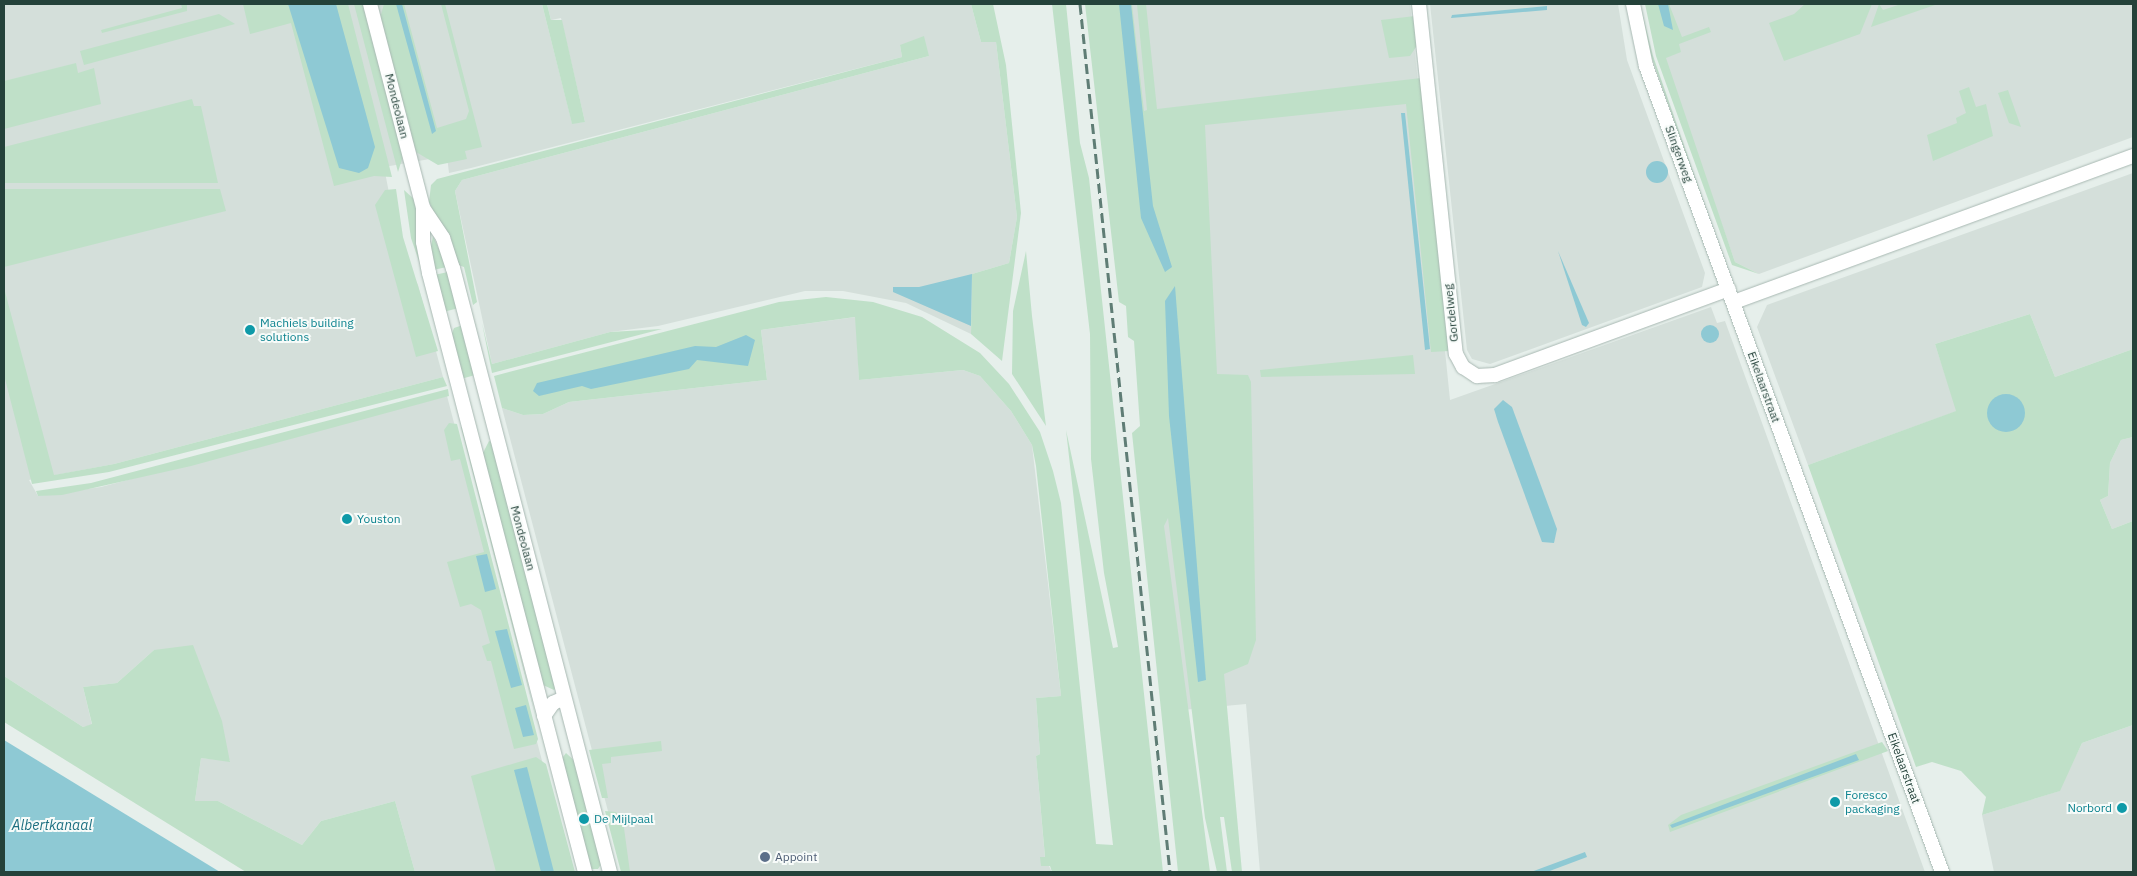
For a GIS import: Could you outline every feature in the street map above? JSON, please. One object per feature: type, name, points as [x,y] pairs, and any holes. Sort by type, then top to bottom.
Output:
[{"type":"street","name":"Mondeolaan","points":[[370,4],[424,208],[423,242],[429,273],[585,872]]},
{"type":"street","name":"Gordelweg","points":[[1419,4],[1456,354],[1464,368],[1477,376],[1495,375],[1731,296]]},
{"type":"street","name":"Slingerweg","points":[[1633,4],[1646,66],[1731,296]]},
{"type":"street","points":[[1731,296],[2133,156]]},
{"type":"street","name":"Mondeolaan","points":[[424,208],[443,238],[453,268],[610,872]]},
{"type":"street","name":"Eikelaarstraat","points":[[1731,296],[1942,872]]},
{"type":"street","points":[[470,431],[493,424]]},
{"type":"street","points":[[544,716],[553,703],[564,698]]},
{"type":"street","points":[[553,750],[572,727]]},
{"type":"shaded area","points":[[4,4],[542,4],[572,123],[585,122],[561,18],[551,20],[547,4],[971,4],[981,42],[996,42],[1017,217],[1009,263],[972,274],[971,334],[906,303],[843,291],[805,291],[658,326],[610,332],[492,364],[455,191],[462,180],[929,56],[900,45],[902,57],[471,168],[449,173],[447,156],[384,167],[400,250],[418,285],[443,377],[114,464],[29,480],[38,496],[101,487],[447,396],[571,872],[415,872],[395,801],[321,821],[302,845],[218,801],[195,801],[201,758],[230,761],[154,650],[117,683],[83,687],[92,725],[83,727],[4,676]]},
{"type":"shaded area","points":[[1095,4],[1410,4],[1450,400],[1711,307],[1717,323],[1725,321],[1925,872],[1260,872],[1246,704],[1182,710]]},
{"type":"shaded area","points":[[1430,4],[1618,4],[1627,60],[1705,273],[1702,287],[1490,364],[1472,359],[1467,350]]},
{"type":"shaded area","points":[[1649,4],[2133,4],[2133,137],[1759,274],[1735,262],[1651,23]]},
{"type":"shaded area","points":[[2133,173],[2133,349],[2055,377],[2030,314],[1935,344],[1957,411],[1808,465],[1757,327],[1767,305]]},
{"type":"shaded area","points":[[856,317],[859,380],[963,370],[980,376],[1011,411],[1032,445],[1061,696],[1036,698],[1040,754],[1036,756],[1045,858],[1052,872],[624,872],[502,408],[523,415],[543,414],[569,402],[767,380],[761,330]]},
{"type":"shaded area","points":[[2133,437],[2133,521],[2112,529],[2100,500],[2108,496],[2110,463],[2121,440]]},
{"type":"shaded area","points":[[2133,725],[2133,872],[1994,872],[1982,815],[2059,791],[2082,743]]},
{"type":"green space","points":[[181,4],[187,4],[187,11],[102,33],[101,30],[182,8]]},
{"type":"green space","points":[[243,4],[348,4],[392,177],[374,176],[334,186],[291,23],[250,34]]},
{"type":"green space","points":[[354,4],[364,4],[404,153],[398,172]]},
{"type":"green space","points":[[384,4],[404,4],[437,128],[466,119],[469,111],[441,4],[445,4],[482,147],[465,151],[467,159],[438,165],[416,152],[380,18]]},
{"type":"green space","points":[[542,4],[547,4],[551,20],[562,20],[585,122],[572,124]]},
{"type":"green space","points":[[971,4],[993,4],[1006,65],[1021,213],[1002,361],[971,334],[972,274],[1009,263],[1017,217],[996,42],[981,42]]},
{"type":"green space","points":[[1052,4],[1066,4],[1080,143],[1089,178],[1163,872],[1052,872],[1050,866],[1041,866],[1040,857],[1045,857],[1036,756],[1040,754],[1036,698],[1061,696],[1036,466],[1032,445],[1011,411],[980,376],[963,370],[859,380],[855,317],[761,330],[767,380],[569,402],[543,414],[523,415],[502,408],[494,376],[779,302],[826,297],[873,302],[922,317],[980,353],[1009,384],[1040,432],[1053,471],[1061,503],[1096,844],[1113,845],[1066,430],[1113,648],[1118,647],[1104,573],[1091,459],[1090,334]]},
{"type":"green space","points":[[1085,4],[1132,4],[1144,111],[1147,110],[1137,4],[1146,4],[1157,109],[1421,78],[1449,351],[1431,352],[1406,104],[1205,125],[1217,374],[1248,375],[1251,382],[1256,640],[1248,664],[1224,674],[1242,872],[1232,872],[1224,817],[1220,817],[1227,872],[1217,872],[1205,818],[1168,518],[1164,526],[1210,872],[1178,872],[1132,433],[1140,426],[1134,341],[1128,337],[1126,306],[1119,302]]},
{"type":"green space","points":[[1640,4],[1653,56],[1726,266],[1649,50]]},
{"type":"green space","points":[[1645,4],[1669,4],[1682,37],[1709,27],[1711,32],[1679,44],[1681,52],[1666,58],[1735,262],[1759,274],[1732,265],[1656,56]]},
{"type":"green space","points":[[1805,4],[1872,4],[1860,34],[1784,61],[1769,23],[1794,14]]},
{"type":"green space","points":[[1879,4],[1883,10],[1901,4],[1935,5],[1871,27]]},
{"type":"green space","points":[[219,14],[235,24],[84,65],[80,51]]},
{"type":"green space","points":[[1415,16],[1418,44],[1410,56],[1389,58],[1381,20]]},
{"type":"green space","points":[[924,36],[929,56],[462,180],[455,191],[477,302],[473,305],[464,267],[458,265],[429,202],[431,185],[437,179],[902,57],[900,45]]},
{"type":"green space","points":[[76,63],[78,73],[94,68],[101,104],[4,129],[4,81]]},
{"type":"green space","points":[[1969,87],[1976,107],[1986,104],[1993,136],[1933,161],[1927,135],[1957,123],[1956,118],[1966,113],[1959,91]]},
{"type":"green space","points":[[2008,90],[2021,127],[2009,123],[1998,93]]},
{"type":"green space","points":[[192,99],[194,106],[201,106],[218,183],[4,183],[4,147]]},
{"type":"green space","points":[[4,189],[220,189],[226,211],[4,267]]},
{"type":"green space","points":[[396,189],[403,237],[438,351],[416,357],[375,205],[385,190]]},
{"type":"green space","points":[[404,190],[415,200],[423,273],[411,238]]},
{"type":"green space","points":[[433,236],[447,267],[433,270],[429,256]]},
{"type":"green space","points":[[1026,251],[1046,426],[1012,374],[1013,311]]},
{"type":"green space","points":[[448,272],[459,308],[443,312],[434,275]]},
{"type":"green space","points":[[4,288],[54,475],[114,464],[443,377],[447,386],[109,472],[32,484],[4,375]]},
{"type":"green space","points":[[2030,314],[2055,377],[2133,349],[2133,437],[2121,440],[2110,463],[2108,496],[2100,500],[2112,529],[2133,521],[2133,725],[2082,743],[2060,791],[1982,815],[1986,797],[1961,771],[1932,762],[1916,767],[1808,465],[1956,411],[1935,344]]},
{"type":"green space","points":[[482,323],[492,364],[610,332],[662,329],[492,373]]},
{"type":"green space","points":[[463,325],[475,375],[461,379],[450,339],[454,328]]},
{"type":"green space","points":[[1413,355],[1415,374],[1261,377],[1260,370]]},
{"type":"green space","points":[[448,389],[449,396],[191,466],[62,495],[38,496],[36,491],[91,483]]},
{"type":"green space","points":[[449,423],[457,424],[538,739],[536,744],[514,749],[491,661],[487,661],[482,646],[490,643],[481,610],[471,604],[460,607],[447,562],[484,552],[460,459],[451,461],[444,430]]},
{"type":"green space","points":[[461,427],[465,429],[538,726]]},
{"type":"green space","points":[[489,441],[494,443],[557,685],[554,690],[543,685],[482,455]]},
{"type":"green space","points":[[193,645],[222,721],[230,762],[201,758],[195,801],[218,801],[302,845],[321,821],[395,801],[415,872],[246,872],[4,722],[4,676],[83,727],[92,724],[83,687],[117,683],[154,650]]},
{"type":"green space","points":[[661,741],[662,751],[611,757],[611,763],[602,764],[608,798],[602,798],[589,750]]},
{"type":"green space","points":[[1882,742],[1888,751],[1670,832],[1668,825],[1681,815]]},
{"type":"green space","points":[[566,753],[578,764],[602,863],[598,869],[591,869],[560,761]]},
{"type":"green space","points":[[536,757],[546,764],[575,872],[496,872],[471,776]]},
{"type":"green space","points":[[605,811],[616,812],[623,821],[630,872],[621,872]]},
{"type":"water","points":[[288,4],[336,4],[375,147],[368,168],[359,173],[339,168]]},
{"type":"water","points":[[396,4],[402,4],[436,131],[432,134]]},
{"type":"water","points":[[1119,4],[1131,4],[1153,206],[1172,267],[1165,272],[1141,218]]},
{"type":"water","points":[[1658,4],[1668,4],[1673,30],[1664,26]]},
{"type":"water","points":[[1547,6],[1547,10],[1451,18],[1452,15]]},
{"type":"water","points":[[1401,113],[1405,113],[1430,349],[1425,350]]},
{"type":"water","points":[[1657,161],[1665,164],[1668,172],[1665,180],[1657,183],[1649,180],[1646,172],[1649,164]]},
{"type":"water","points":[[1558,251],[1589,323],[1586,327],[1582,325]]},
{"type":"water","points":[[972,274],[971,326],[893,292],[893,287],[919,287]]},
{"type":"water","points":[[1175,286],[1206,680],[1198,682],[1169,416],[1165,301]]},
{"type":"water","points":[[1706,325],[1714,325],[1719,330],[1717,341],[1706,343],[1701,338],[1701,330]]},
{"type":"water","points":[[746,335],[755,340],[748,366],[697,360],[689,369],[591,389],[582,386],[539,396],[533,391],[537,383],[695,346],[716,347]]},
{"type":"water","points":[[2006,394],[2019,400],[2025,413],[2019,426],[2006,432],[1993,426],[1987,413],[1993,400]]},
{"type":"water","points":[[1503,400],[1512,407],[1557,529],[1554,543],[1542,542],[1498,422],[1494,409]]},
{"type":"water","points":[[487,554],[496,589],[485,592],[476,556]]},
{"type":"water","points":[[507,629],[522,685],[511,688],[495,631]]},
{"type":"water","points":[[526,705],[534,735],[523,737],[515,708]]},
{"type":"water","name":"Albertkanaal","points":[[4,740],[220,872],[4,872]]},
{"type":"water","points":[[1856,754],[1859,760],[1672,828],[1670,825]]},
{"type":"water","points":[[527,767],[554,872],[541,872],[514,770]]},
{"type":"water","points":[[1585,852],[1587,857],[1547,872],[1531,872]]},
{"type":"railway","points":[[1080,4],[1170,872]]},
{"type":"place","name":"Machiels building solutions","points":[[250,330]]},
{"type":"place","name":"Youston","points":[[347,519]]},
{"type":"place","name":"Foresco packaging","points":[[1835,802]]},
{"type":"place","name":"Norbord","points":[[2122,808]]},
{"type":"place","name":"De Mijlpaal","points":[[584,819]]},
{"type":"place","name":"Appoint","points":[[765,857]]}]
